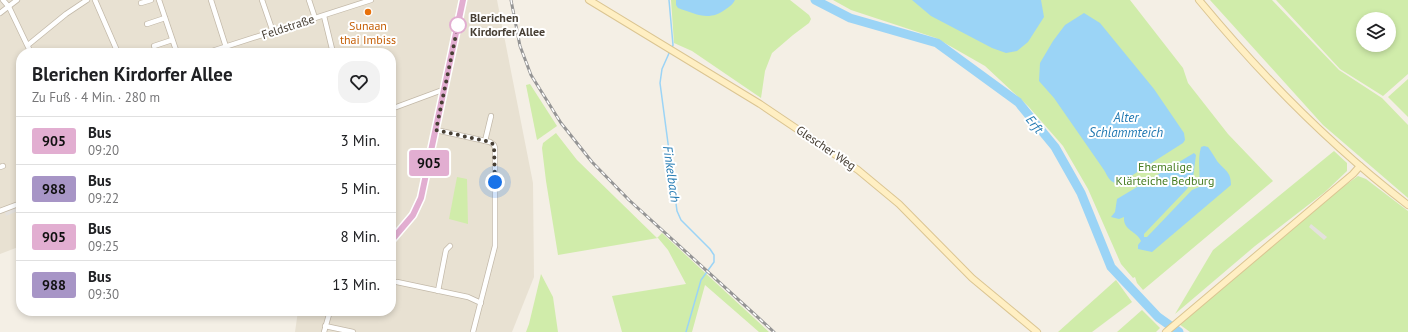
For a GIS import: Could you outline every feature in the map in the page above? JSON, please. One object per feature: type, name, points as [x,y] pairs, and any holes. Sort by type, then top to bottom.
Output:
[{"type":"street","points":[[3,0],[9,7],[29,48]]},
{"type":"street","points":[[0,12],[17,0]]},
{"type":"street","points":[[28,45],[66,14],[87,0]]},
{"type":"street","points":[[95,0],[116,48]]},
{"type":"street","points":[[141,3],[151,0]]},
{"type":"street","points":[[159,0],[175,48]]},
{"type":"street","points":[[211,0],[226,47]]},
{"type":"street","points":[[262,0],[273,32]]},
{"type":"street","points":[[309,0],[316,18]]},
{"type":"street","name":"Feldstraße","points":[[223,48],[324,16],[368,0]]},
{"type":"street","points":[[396,236],[413,215],[421,198],[463,0]]},
{"type":"street","name":"Glescher Weg","points":[[589,0],[760,104],[858,170],[899,204],[972,278],[1037,332]]},
{"type":"street","points":[[1199,0],[1233,41],[1314,124],[1360,166],[1408,205]]},
{"type":"street","points":[[324,16],[332,48]]},
{"type":"street","points":[[147,24],[165,18]]},
{"type":"street","points":[[154,46],[172,40]]},
{"type":"street","points":[[396,106],[445,89]]},
{"type":"street","points":[[485,141],[491,116]]},
{"type":"street","points":[[436,130],[485,141],[494,145],[495,148],[495,246],[473,332]]},
{"type":"street","points":[[1166,332],[1353,174],[1360,166]]},
{"type":"street","points":[[0,211],[16,205]]},
{"type":"street","points":[[438,290],[446,250],[450,246]]},
{"type":"street","points":[[397,282],[468,297],[481,303]]},
{"type":"street","points":[[324,332],[328,316]]},
{"type":"street","points":[[325,326],[353,332]]},
{"type":"shaded area","points":[[0,0],[497,0],[533,183],[534,277],[512,332],[295,332],[297,316],[396,316],[396,48],[16,48],[16,248],[0,254]]},
{"type":"shaded area","points":[[16,208],[16,212],[6,216],[5,212]]},
{"type":"shaded area","points":[[1311,224],[1327,237],[1324,240],[1309,227]]},
{"type":"green space","points":[[671,0],[790,0],[809,15],[811,19],[809,23],[772,53],[765,71],[761,98],[692,51],[674,43]]},
{"type":"green space","name":"Ehemalige Klärteiche Bedburg","points":[[833,0],[1130,0],[1183,68],[1188,83],[1228,134],[1273,181],[1143,290],[1137,283],[1135,277],[1133,278],[1121,264],[1088,189],[1063,146],[1028,106],[985,66],[936,38],[851,10]]},
{"type":"green space","points":[[1210,0],[1272,0],[1339,70],[1382,98],[1408,125],[1408,198],[1323,125]]},
{"type":"green space","points":[[1276,0],[1408,0],[1408,74],[1383,96],[1340,69]]},
{"type":"green space","points":[[1408,79],[1408,117],[1388,97]]},
{"type":"green space","points":[[530,84],[557,126],[537,140],[526,85]]},
{"type":"green space","points":[[556,133],[577,160],[657,238],[662,233],[769,332],[759,332],[705,285],[692,332],[622,332],[612,296],[686,284],[668,250],[658,238],[558,255],[542,148],[543,143]]},
{"type":"green space","points":[[1334,151],[1347,163],[1347,171],[1325,192],[1255,246],[1175,314],[1213,250]]},
{"type":"green space","points":[[1358,176],[1366,179],[1408,211],[1408,332],[1190,332],[1179,324],[1333,194]]},
{"type":"green space","points":[[457,177],[467,179],[468,224],[449,219]]},
{"type":"green space","points":[[541,274],[553,297],[558,332],[526,332]]},
{"type":"green space","points":[[1116,280],[1132,302],[1092,332],[1058,332]]},
{"type":"green space","points":[[1142,310],[1160,328],[1156,332],[1117,332]]},
{"type":"water","points":[[676,0],[735,0],[730,6],[720,13],[702,16],[678,8],[676,5]]},
{"type":"water","points":[[912,0],[1041,0],[1044,17],[1028,42],[1017,51],[1006,53],[992,48],[931,16]]},
{"type":"water","name":"Alter Schlammteich","points":[[1084,13],[1100,23],[1154,89],[1184,133],[1185,140],[1183,143],[1120,183],[1114,183],[1110,180],[1054,98],[1039,81],[1040,63],[1053,41],[1065,25]]},
{"type":"water","name":"Alter Schlammteich","points":[[1201,147],[1208,147],[1217,161],[1229,174],[1231,185],[1152,252],[1138,249],[1138,245],[1141,241],[1137,235],[1128,228],[1124,222],[1124,217],[1119,219],[1111,217],[1115,212],[1117,199],[1194,153],[1196,155],[1193,178],[1187,189],[1144,234],[1144,237],[1147,237],[1192,190],[1199,187],[1200,152]]},
{"type":"waterway","name":"Finkelbach","points":[[669,0],[672,48]]},
{"type":"waterway","name":"Erft","points":[[815,0],[850,18],[937,43],[1018,102],[1055,147],[1081,193],[1111,267],[1158,317],[1179,332]]},
{"type":"waterway","name":"Finkelbach","points":[[670,51],[662,69],[660,83],[677,211],[681,220],[710,249],[714,255],[714,262],[701,280],[686,332]]},
{"type":"railway","points":[[511,0],[520,46],[531,75],[561,123],[592,162],[629,200],[774,332]]},
{"type":"bus line","name":"905","points":[[396,236],[413,215],[421,198],[444,96],[463,0]]},
{"type":"place","name":"Sunaan thai Imbiss","points":[[368,12]]},
{"type":"place","name":"Blerichen Kirdorfer Allee","points":[[458,25]]},
{"type":"route","points":[[458,25],[436,130],[490,142],[494,145],[495,182]]}]
